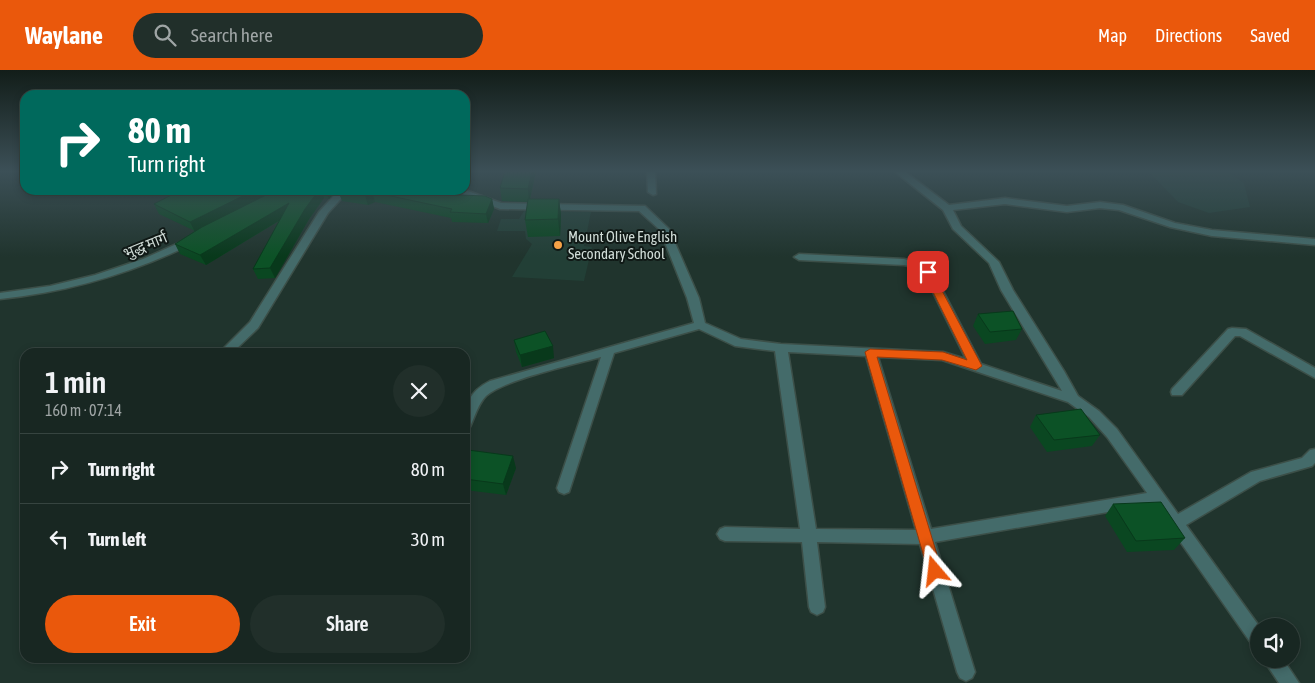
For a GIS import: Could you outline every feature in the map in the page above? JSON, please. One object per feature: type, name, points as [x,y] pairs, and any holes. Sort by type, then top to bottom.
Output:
[{"type":"street","points":[[230,348],[254,325],[324,212],[335,200]]},
{"type":"street","points":[[483,200],[500,206],[642,208],[664,229],[693,298],[700,325]]},
{"type":"street","points":[[936,200],[947,208],[957,227],[994,262],[1007,290],[1060,374],[1073,399]]},
{"type":"street","points":[[947,208],[1004,201],[1067,208],[1120,207],[1173,225],[1212,233],[1315,242]]},
{"type":"street","name":"भुद्ध मार्ग","points":[[0,296],[53,288],[142,264],[204,234]]},
{"type":"street","points":[[799,258],[904,262],[917,265],[928,272],[976,366]]},
{"type":"street","points":[[470,410],[474,399],[488,387],[515,377],[700,325],[739,343],[781,348],[943,356],[1073,399],[1094,414],[1112,434],[1174,524],[1250,628]]},
{"type":"street","points":[[1177,392],[1232,332],[1242,332],[1315,374]]},
{"type":"street","points":[[781,348],[809,535],[817,607]]},
{"type":"street","points":[[564,488],[609,351]]},
{"type":"street","points":[[870,352],[966,672]]},
{"type":"street","points":[[1174,524],[1256,476],[1307,462],[1315,454]]},
{"type":"street","points":[[725,534],[925,537],[1156,498]]},
{"type":"street","points":[[1279,668],[1290,683]]},
{"type":"shaded area","points":[[1176,200],[1248,200],[1250,207],[1209,213]]},
{"type":"shaded area","name":"Mount Olive English Secondary School","points":[[524,211],[591,212],[584,246],[592,247],[584,281],[512,277],[532,244],[526,239],[525,231],[497,231],[501,219],[519,219]]},
{"type":"building","points":[[162,200],[235,200],[190,222],[154,204]]},
{"type":"building","points":[[257,200],[312,200],[270,268],[253,269],[289,203],[200,255],[175,244],[202,227]]},
{"type":"building","points":[[408,200],[492,200],[486,214],[450,212],[452,209]]},
{"type":"building","points":[[528,200],[559,200],[558,219],[525,220]]},
{"type":"building","points":[[1013,311],[1022,329],[990,332],[978,314]]},
{"type":"building","points":[[545,331],[553,346],[520,355],[514,340]]},
{"type":"building","points":[[1081,409],[1100,435],[1054,440],[1036,415]]},
{"type":"building","points":[[470,450],[513,456],[503,484],[470,480]]},
{"type":"building","points":[[1161,502],[1185,538],[1136,541],[1113,504]]},
{"type":"place","name":"Mount Olive English Secondary School","points":[[558,245]]},
{"type":"route","points":[[928,272],[976,366],[943,356],[870,352],[935,571]]}]
